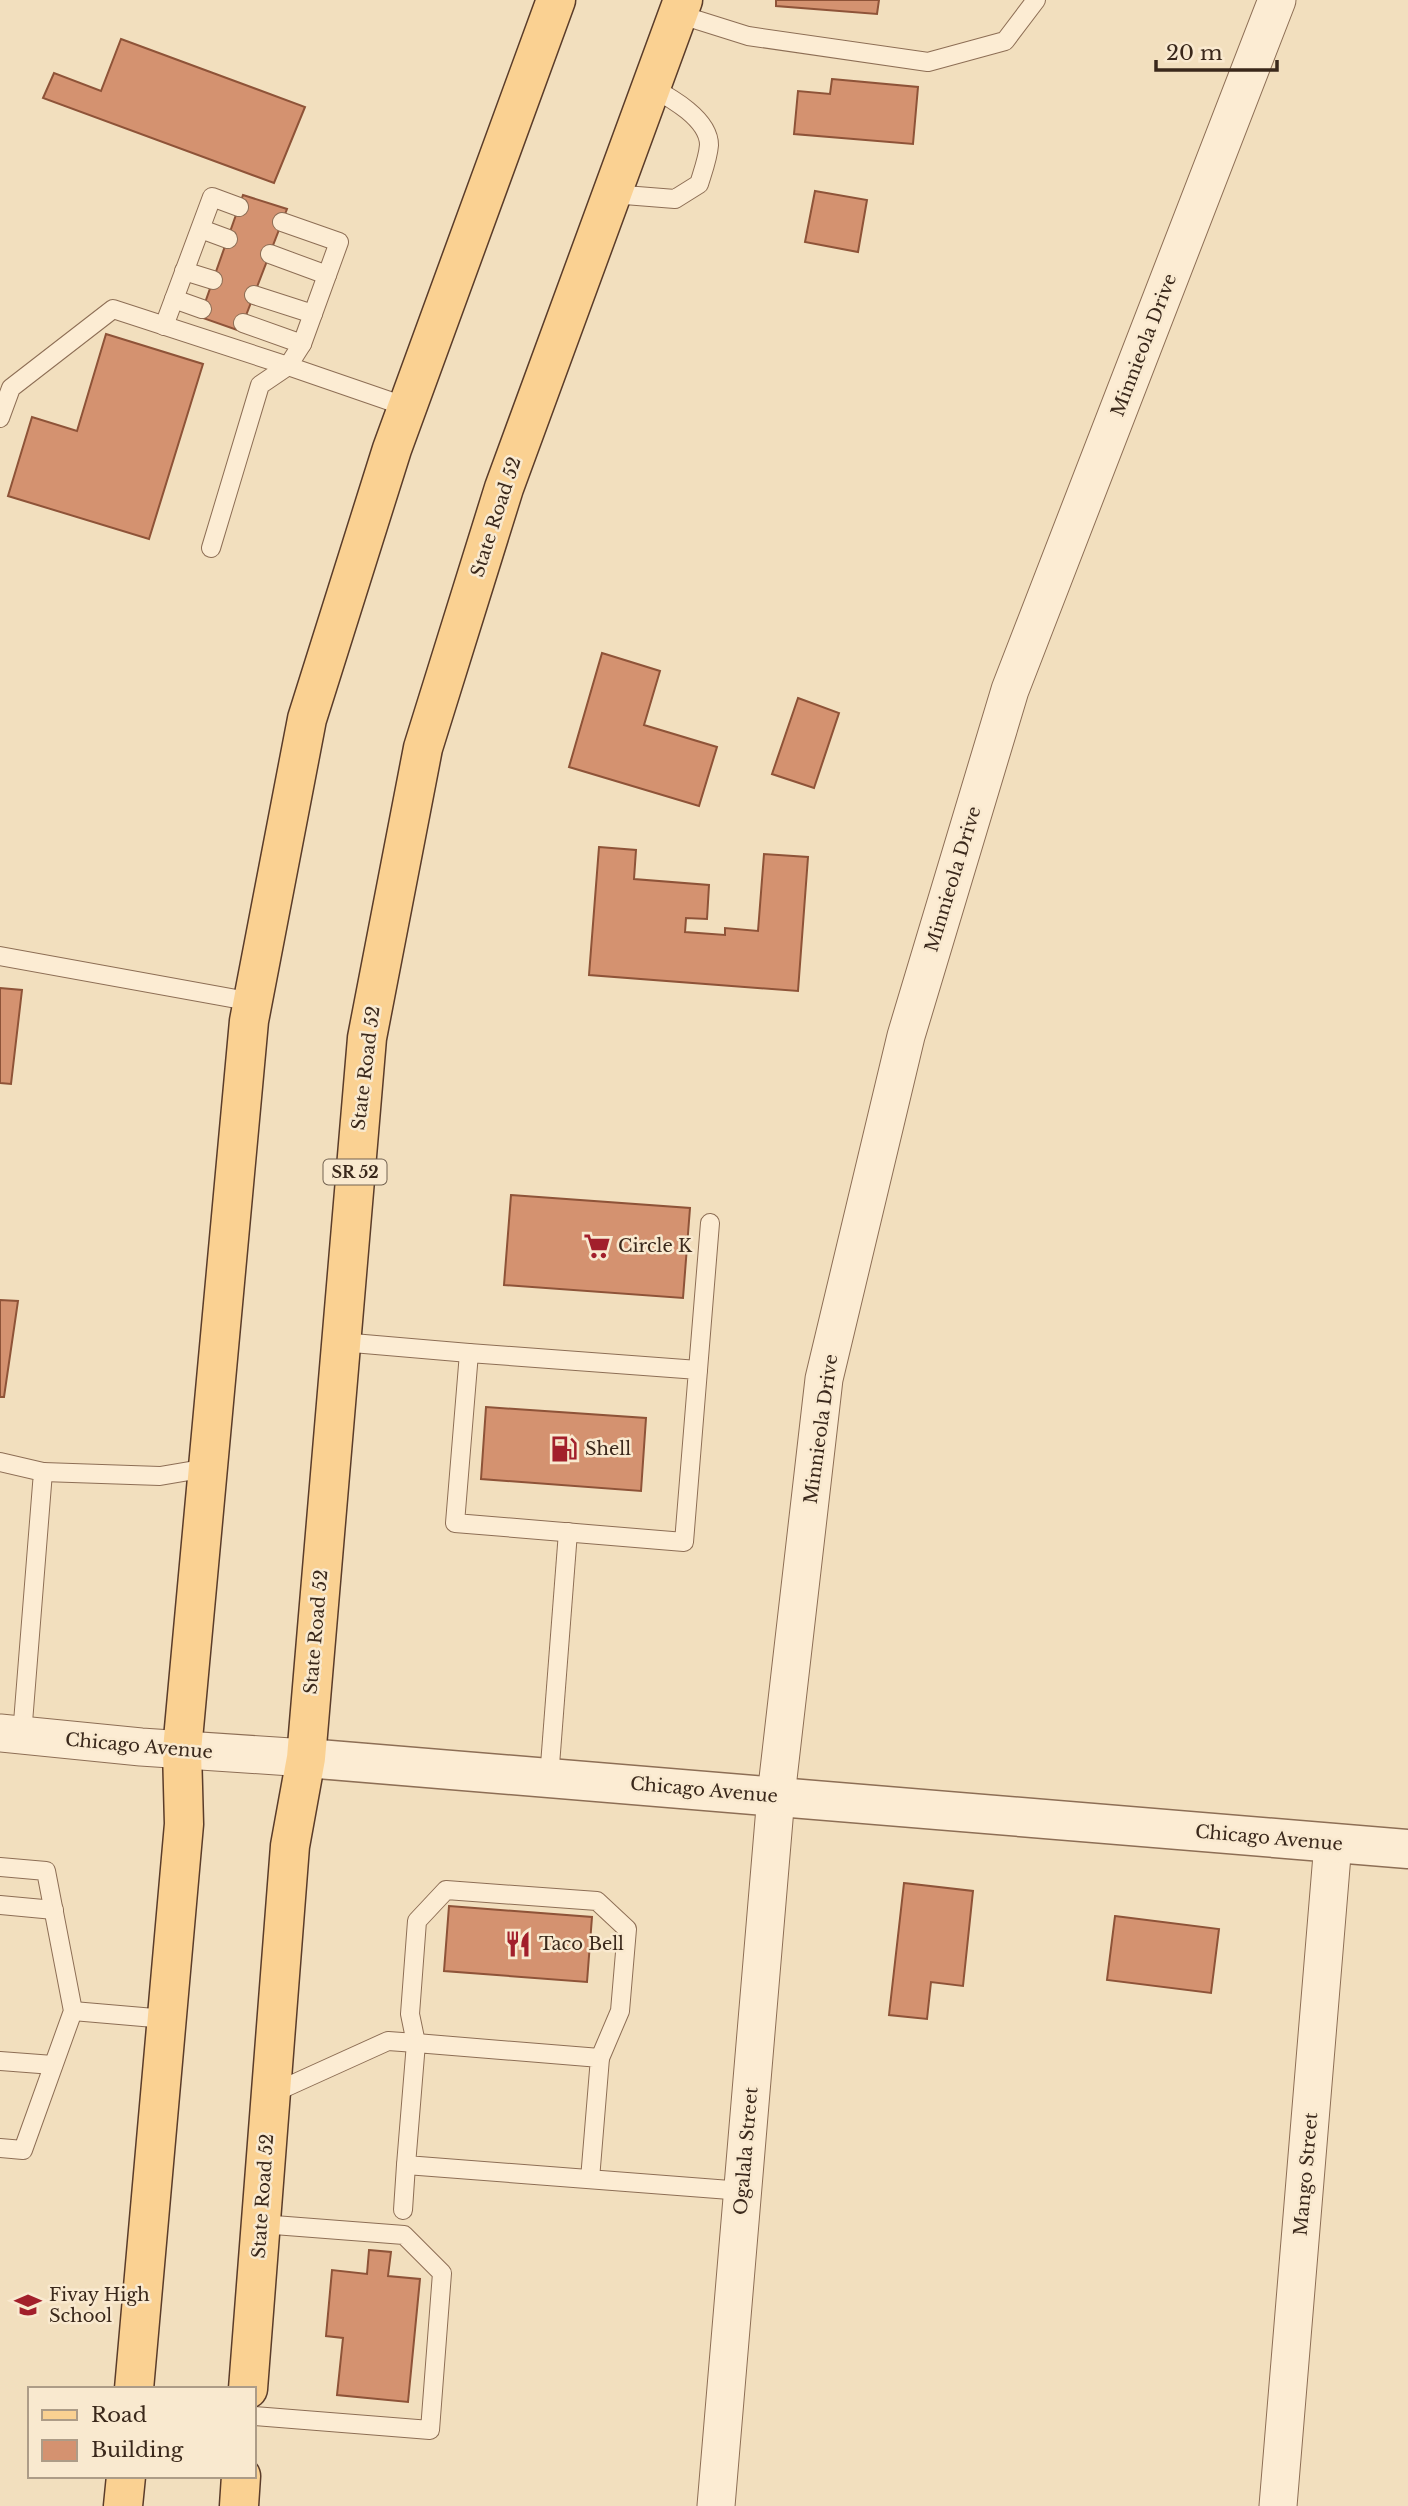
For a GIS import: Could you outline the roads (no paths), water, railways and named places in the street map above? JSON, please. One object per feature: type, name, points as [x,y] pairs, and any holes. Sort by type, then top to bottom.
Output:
[{"type":"main road","points":[[134,2387],[184,1824],[182,1750],[253,1002],[307,719],[392,449],[556,0]]},
{"type":"main road","name":"State Road 52","points":[[248,2387],[290,1846],[306,1759],[367,1038],[423,748],[504,488],[681,7]]},
{"type":"main road","points":[[123,2506],[126,2478]]},
{"type":"main road","points":[[239,2506],[241,2478]]},
{"type":"street","name":"Minnieola Drive","points":[[776,1796],[824,1379],[906,1036],[1010,690],[1277,0]]},
{"type":"street","name":"Chicago Avenue","points":[[11,1734],[1408,1849]]},
{"type":"street","name":"Ogalala Street","points":[[716,2506],[776,1796]]},
{"type":"street","name":"Mango Street","points":[[1278,2506],[1333,1843]]},
{"type":"lane","points":[[681,7],[748,36],[928,62],[1005,41],[1036,0]]},
{"type":"lane","points":[[612,194],[675,200],[699,184],[709,143],[705,130],[676,100],[651,87]]},
{"type":"lane","points":[[164,326],[212,197],[239,207]]},
{"type":"lane","points":[[211,548],[260,385],[288,366],[302,344],[339,242],[282,222]]},
{"type":"lane","points":[[201,229],[228,239]]},
{"type":"lane","points":[[270,254],[327,275]]},
{"type":"lane","points":[[184,271],[213,280]]},
{"type":"lane","points":[[254,295],[313,314]]},
{"type":"lane","points":[[174,299],[202,309]]},
{"type":"lane","points":[[0,418],[11,388],[113,309],[407,407]]},
{"type":"lane","points":[[243,323],[302,344]]},
{"type":"lane","points":[[0,956],[253,1002]]},
{"type":"lane","points":[[470,1353],[455,1523],[684,1542],[710,1223]]},
{"type":"lane","points":[[341,1342],[698,1370]]},
{"type":"lane","points":[[0,1462],[43,1472],[160,1476],[207,1468]]},
{"type":"lane","points":[[11,1734],[43,1472]]},
{"type":"lane","points":[[549,1778],[568,1532]]},
{"type":"lane","points":[[0,1867],[46,1871],[74,2011],[23,2150],[0,2148]]},
{"type":"lane","points":[[402,2210],[416,2043],[410,2014],[417,1921],[446,1890],[597,1901],[627,1929],[621,2011],[600,2058],[590,2179]]},
{"type":"lane","points":[[0,1905],[54,1910]]},
{"type":"lane","points":[[74,2011],[166,2019]]},
{"type":"lane","points":[[271,2094],[388,2041],[600,2058]]},
{"type":"lane","points":[[0,2062],[53,2065]]},
{"type":"lane","points":[[406,2165],[743,2191]]},
{"type":"lane","points":[[256,2416],[430,2430],[442,2273],[404,2235],[261,2224]]},
{"type":"place","name":"Circle K","points":[[597,1246]]},
{"type":"place","name":"Shell","points":[[564,1449]]},
{"type":"place","name":"Taco Bell","points":[[518,1944]]},
{"type":"place","name":"Fivay High School","points":[[28,2305]]}]
